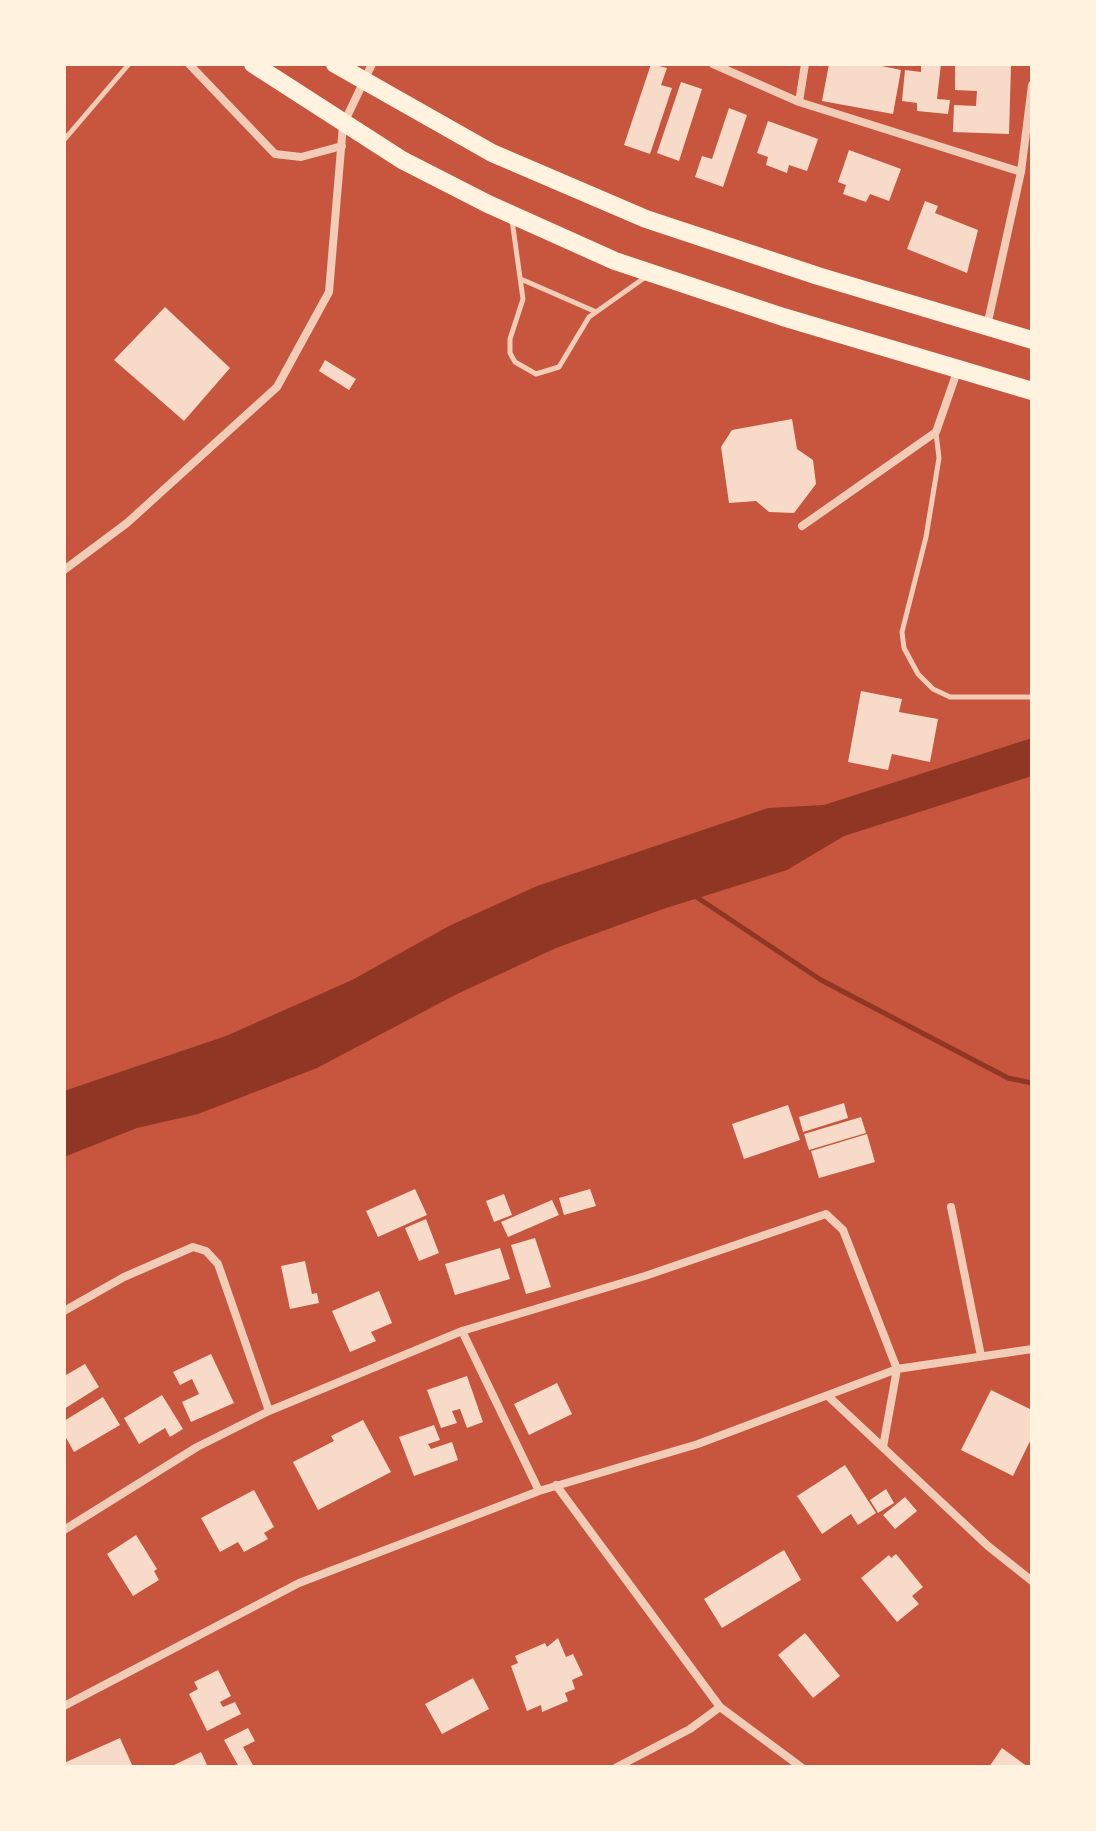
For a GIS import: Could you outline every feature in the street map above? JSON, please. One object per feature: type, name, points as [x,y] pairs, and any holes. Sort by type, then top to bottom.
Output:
[{"type":"highway","points":[[253,64],[343,125],[402,160],[512,215],[651,273],[1032,391]]},
{"type":"highway","points":[[335,64],[492,153],[646,219],[818,276],[1032,340]]},
{"type":"street","points":[[189,64],[275,154],[301,157],[342,146]]},
{"type":"street","points":[[64,570],[127,523],[277,387],[329,292],[343,125],[372,64]]},
{"type":"street","points":[[713,64],[799,102],[1021,172]]},
{"type":"street","points":[[799,102],[805,64]]},
{"type":"street","points":[[987,326],[1021,172],[1032,85]]},
{"type":"street","points":[[802,526],[936,432],[958,369]]},
{"type":"street","points":[[951,1207],[981,1356]]},
{"type":"street","points":[[64,1530],[197,1447],[269,1411],[462,1331],[645,1276],[826,1214],[843,1230],[897,1369],[883,1447]]},
{"type":"street","points":[[64,1311],[124,1277],[193,1247],[206,1251],[218,1264],[269,1411]]},
{"type":"street","points":[[462,1331],[539,1491]]},
{"type":"street","points":[[64,1706],[299,1583],[539,1491],[698,1444],[897,1369],[1032,1349]]},
{"type":"street","points":[[828,1396],[988,1546],[1032,1581]]},
{"type":"street","points":[[556,1485],[720,1707],[801,1767]]},
{"type":"street","points":[[617,1767],[690,1729],[720,1707]]},
{"type":"lane","points":[[64,140],[129,64]]},
{"type":"lane","points":[[512,215],[523,280],[523,299],[510,339],[510,353],[523,369],[545,374],[559,367],[594,311],[651,273]]},
{"type":"lane","points":[[523,280],[594,311]]},
{"type":"lane","points":[[936,432],[939,458],[926,537],[902,632],[904,648],[918,674],[933,689],[950,697],[1032,697]]},
{"type":"shaded area","points":[[1032,738],[1032,776],[844,836],[787,870],[663,909],[556,948],[455,995],[317,1068],[198,1114],[137,1128],[64,1157],[64,1091],[226,1036],[352,980],[449,926],[537,886],[768,808],[824,805]]},
{"type":"building","points":[[651,64],[667,68],[661,85],[672,88],[650,154],[624,145]]},
{"type":"building","points":[[829,64],[872,64],[901,70],[893,114],[822,101]]},
{"type":"building","points":[[921,64],[941,64],[937,99],[950,100],[948,114],[917,111],[917,103],[902,101],[905,70],[921,72]]},
{"type":"building","points":[[955,64],[1011,66],[1009,134],[953,132],[954,105],[976,106],[977,91],[955,90]]},
{"type":"building","points":[[681,82],[702,89],[679,161],[657,153]]},
{"type":"building","points":[[729,108],[747,115],[723,187],[695,177],[702,156],[712,159]]},
{"type":"building","points":[[768,121],[818,139],[807,171],[789,165],[787,173],[766,165],[768,157],[757,153]]},
{"type":"building","points":[[849,150],[901,169],[889,201],[870,194],[866,202],[843,194],[846,185],[838,182]]},
{"type":"building","points":[[925,201],[938,206],[935,213],[978,230],[967,273],[907,249]]},
{"type":"building","points":[[165,307],[230,368],[184,421],[114,360]]},
{"type":"building","points":[[325,360],[356,379],[349,390],[319,371]]},
{"type":"building","points":[[792,419],[797,449],[813,460],[816,484],[794,513],[769,512],[756,501],[729,503],[721,447],[732,430]]},
{"type":"building","points":[[861,691],[902,699],[899,712],[938,719],[930,762],[892,754],[888,770],[848,762]]},
{"type":"building","points":[[844,1103],[848,1118],[803,1132],[799,1117]]},
{"type":"building","points":[[788,1105],[800,1140],[744,1159],[732,1124]]},
{"type":"building","points":[[861,1117],[866,1133],[809,1150],[804,1134]]},
{"type":"building","points":[[867,1134],[875,1162],[819,1178],[811,1151]]},
{"type":"building","points":[[415,1189],[427,1215],[378,1237],[366,1211]]},
{"type":"building","points":[[590,1189],[596,1206],[564,1215],[559,1198]]},
{"type":"building","points":[[504,1194],[512,1215],[494,1222],[486,1201]]},
{"type":"building","points":[[552,1200],[559,1215],[508,1237],[501,1222]]},
{"type":"building","points":[[426,1219],[439,1253],[419,1261],[405,1228]]},
{"type":"building","points":[[535,1238],[551,1287],[526,1294],[511,1245]]},
{"type":"building","points":[[500,1248],[510,1279],[455,1295],[445,1264]]},
{"type":"building","points":[[305,1261],[312,1294],[317,1293],[319,1303],[290,1309],[281,1266]]},
{"type":"building","points":[[379,1291],[392,1323],[371,1332],[376,1341],[350,1352],[332,1311]]},
{"type":"building","points":[[211,1354],[234,1403],[191,1422],[182,1402],[199,1394],[192,1379],[180,1385],[173,1372]]},
{"type":"building","points":[[85,1364],[99,1387],[64,1409],[64,1371],[66,1375]]},
{"type":"building","points":[[467,1376],[483,1422],[467,1428],[460,1409],[452,1411],[457,1423],[441,1428],[427,1390]]},
{"type":"building","points":[[557,1383],[572,1414],[529,1435],[514,1404]]},
{"type":"building","points":[[991,1390],[1032,1410],[1032,1437],[1013,1476],[961,1450]]},
{"type":"building","points":[[162,1395],[183,1429],[170,1437],[165,1428],[139,1444],[124,1418]]},
{"type":"building","points":[[103,1397],[120,1425],[74,1452],[64,1434],[64,1421]]},
{"type":"building","points":[[363,1420],[391,1472],[318,1510],[293,1462],[334,1441],[331,1436]]},
{"type":"building","points":[[434,1425],[440,1440],[428,1444],[431,1449],[452,1442],[458,1460],[414,1476],[399,1437]]},
{"type":"building","points":[[845,1465],[876,1513],[858,1525],[851,1514],[822,1534],[797,1496]]},
{"type":"building","points":[[886,1489],[894,1503],[878,1513],[870,1500]]},
{"type":"building","points":[[254,1490],[274,1527],[264,1533],[268,1539],[244,1552],[238,1542],[220,1552],[201,1518]]},
{"type":"building","points":[[905,1497],[917,1511],[895,1529],[883,1515]]},
{"type":"building","points":[[136,1535],[157,1569],[154,1571],[159,1580],[133,1596],[107,1554]]},
{"type":"building","points":[[784,1550],[801,1580],[722,1628],[704,1599]]},
{"type":"building","points":[[896,1554],[923,1587],[912,1596],[919,1604],[897,1622],[861,1578],[889,1555],[891,1558]]},
{"type":"building","points":[[805,1633],[840,1676],[813,1698],[778,1655]]},
{"type":"building","points":[[558,1638],[566,1657],[573,1654],[583,1675],[572,1680],[575,1689],[565,1693],[568,1701],[542,1712],[541,1705],[527,1711],[511,1666],[518,1663],[515,1656],[545,1643],[547,1647]]},
{"type":"building","points":[[218,1670],[231,1696],[220,1702],[223,1707],[235,1702],[241,1714],[207,1731],[189,1694],[198,1689],[194,1682]]},
{"type":"building","points":[[473,1678],[489,1709],[442,1734],[425,1704]]},
{"type":"building","points":[[248,1728],[255,1741],[243,1747],[254,1767],[239,1767],[224,1740]]},
{"type":"building","points":[[120,1738],[133,1767],[64,1767],[64,1763]]},
{"type":"building","points":[[1002,1748],[1028,1767],[989,1767]]},
{"type":"building","points":[[201,1752],[208,1767],[170,1767]]},
{"type":"waterway","points":[[695,896],[821,980],[1008,1078],[1032,1083]]}]
